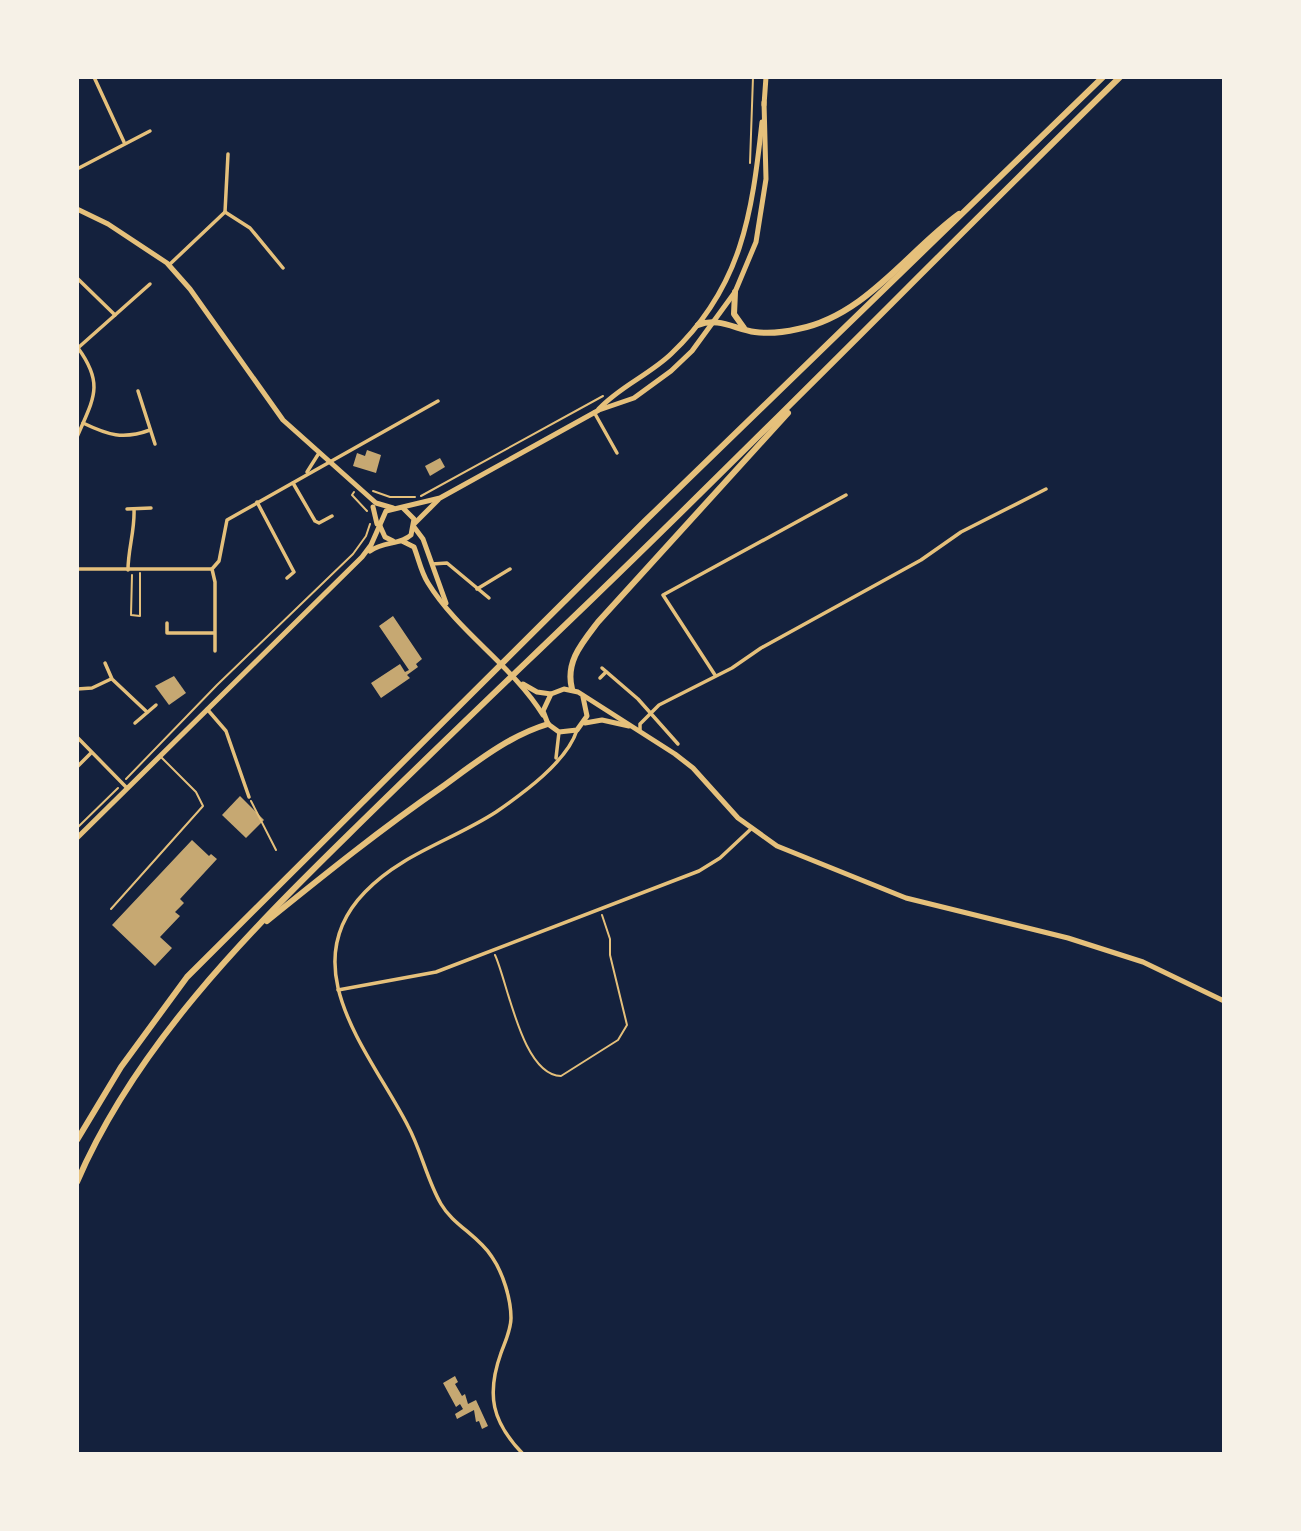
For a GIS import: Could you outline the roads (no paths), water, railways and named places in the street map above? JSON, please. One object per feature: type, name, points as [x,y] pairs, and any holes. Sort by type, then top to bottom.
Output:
[{"type":"highway","points":[[77,1140],[121,1067],[187,977],[645,522],[1103,77]]},
{"type":"highway","points":[[77,1182],[107,1122],[141,1070],[181,1015],[248,937],[423,760],[820,376],[1120,77]]},
{"type":"highway","points":[[698,325],[716,322],[747,330],[778,332],[800,329],[849,309],[940,228],[978,200]]},
{"type":"highway","points":[[736,292],[734,314],[747,330]]},
{"type":"highway","points":[[572,689],[569,679],[573,659],[598,622],[820,376]]},
{"type":"highway","points":[[248,937],[374,834],[516,736],[546,721]]},
{"type":"main road","points":[[596,411],[662,362],[698,325],[725,285],[744,238],[754,194],[766,77]]},
{"type":"main road","points":[[77,838],[124,786],[160,756],[362,557],[374,541],[386,511],[440,498],[596,411],[634,398],[664,377],[692,351],[736,292],[753,250],[764,203],[764,102]]},
{"type":"main road","points":[[77,209],[135,241],[169,265],[249,370],[268,402],[328,462],[358,488],[367,491],[376,503],[396,507],[411,515],[414,526],[423,539],[430,565],[447,606]]},
{"type":"main road","points":[[367,491],[382,533],[393,541]]},
{"type":"main road","points":[[402,541],[440,498]]},
{"type":"main road","points":[[373,507],[377,522],[374,541]]},
{"type":"main road","points":[[362,557],[382,544],[393,541],[402,541],[414,547],[426,580],[517,680],[546,721],[559,732],[577,730],[585,723],[588,710],[583,697]]},
{"type":"main road","points":[[517,680],[537,692],[551,694]]},
{"type":"main road","points":[[546,721],[544,705],[551,694],[557,690],[572,689],[693,768],[752,828],[777,846],[877,889],[1068,938],[1143,962],[1224,1001]]},
{"type":"main road","points":[[585,723],[612,722],[638,730]]},
{"type":"street","points":[[94,77],[124,142]]},
{"type":"street","points":[[77,169],[124,142],[150,131]]},
{"type":"street","points":[[169,265],[225,212],[228,154]]},
{"type":"street","points":[[225,212],[250,228],[283,268]]},
{"type":"street","points":[[77,278],[116,315]]},
{"type":"street","points":[[77,437],[94,396],[96,382],[92,368],[78,348],[150,284]]},
{"type":"street","points":[[141,291],[146,296]]},
{"type":"street","points":[[138,391],[155,443]]},
{"type":"street","points":[[77,569],[212,569],[219,561],[227,520],[438,401]]},
{"type":"street","points":[[596,411],[617,453]]},
{"type":"street","points":[[83,423],[116,437],[130,437],[150,430]]},
{"type":"street","points":[[306,474],[319,453]]},
{"type":"street","points":[[293,483],[315,521],[319,523],[332,516]]},
{"type":"street","points":[[638,730],[640,724],[659,705],[921,560],[961,532],[1046,489]]},
{"type":"street","points":[[715,675],[663,595],[846,495]]},
{"type":"street","points":[[257,502],[294,572],[287,578]]},
{"type":"street","points":[[127,509],[151,508]]},
{"type":"street","points":[[130,570],[128,546],[134,523],[134,509]]},
{"type":"street","points":[[430,565],[447,563],[489,598]]},
{"type":"street","points":[[212,569],[215,582],[215,651]]},
{"type":"street","points":[[477,589],[510,569]]},
{"type":"street","points":[[167,623],[167,632],[214,634]]},
{"type":"street","points":[[106,663],[112,679],[147,712]]},
{"type":"street","points":[[601,668],[651,712],[678,744]]},
{"type":"street","points":[[600,678],[606,672]]},
{"type":"street","points":[[77,689],[92,688],[112,679]]},
{"type":"street","points":[[135,723],[156,705]]},
{"type":"street","points":[[207,709],[226,731],[249,797]]},
{"type":"street","points":[[523,1454],[503,1430],[491,1399],[491,1381],[511,1318],[503,1279],[486,1250],[441,1205],[408,1124],[363,1049],[338,990],[335,955],[340,932],[364,892],[408,858],[507,804],[570,747],[577,730]]},
{"type":"street","points":[[556,760],[559,732]]},
{"type":"street","points":[[77,737],[124,786]]},
{"type":"street","points":[[77,767],[91,753]]},
{"type":"street","points":[[338,990],[436,972],[699,871],[720,858],[752,828]]},
{"type":"lane","points":[[111,909],[203,806],[196,792],[160,756]]}]
